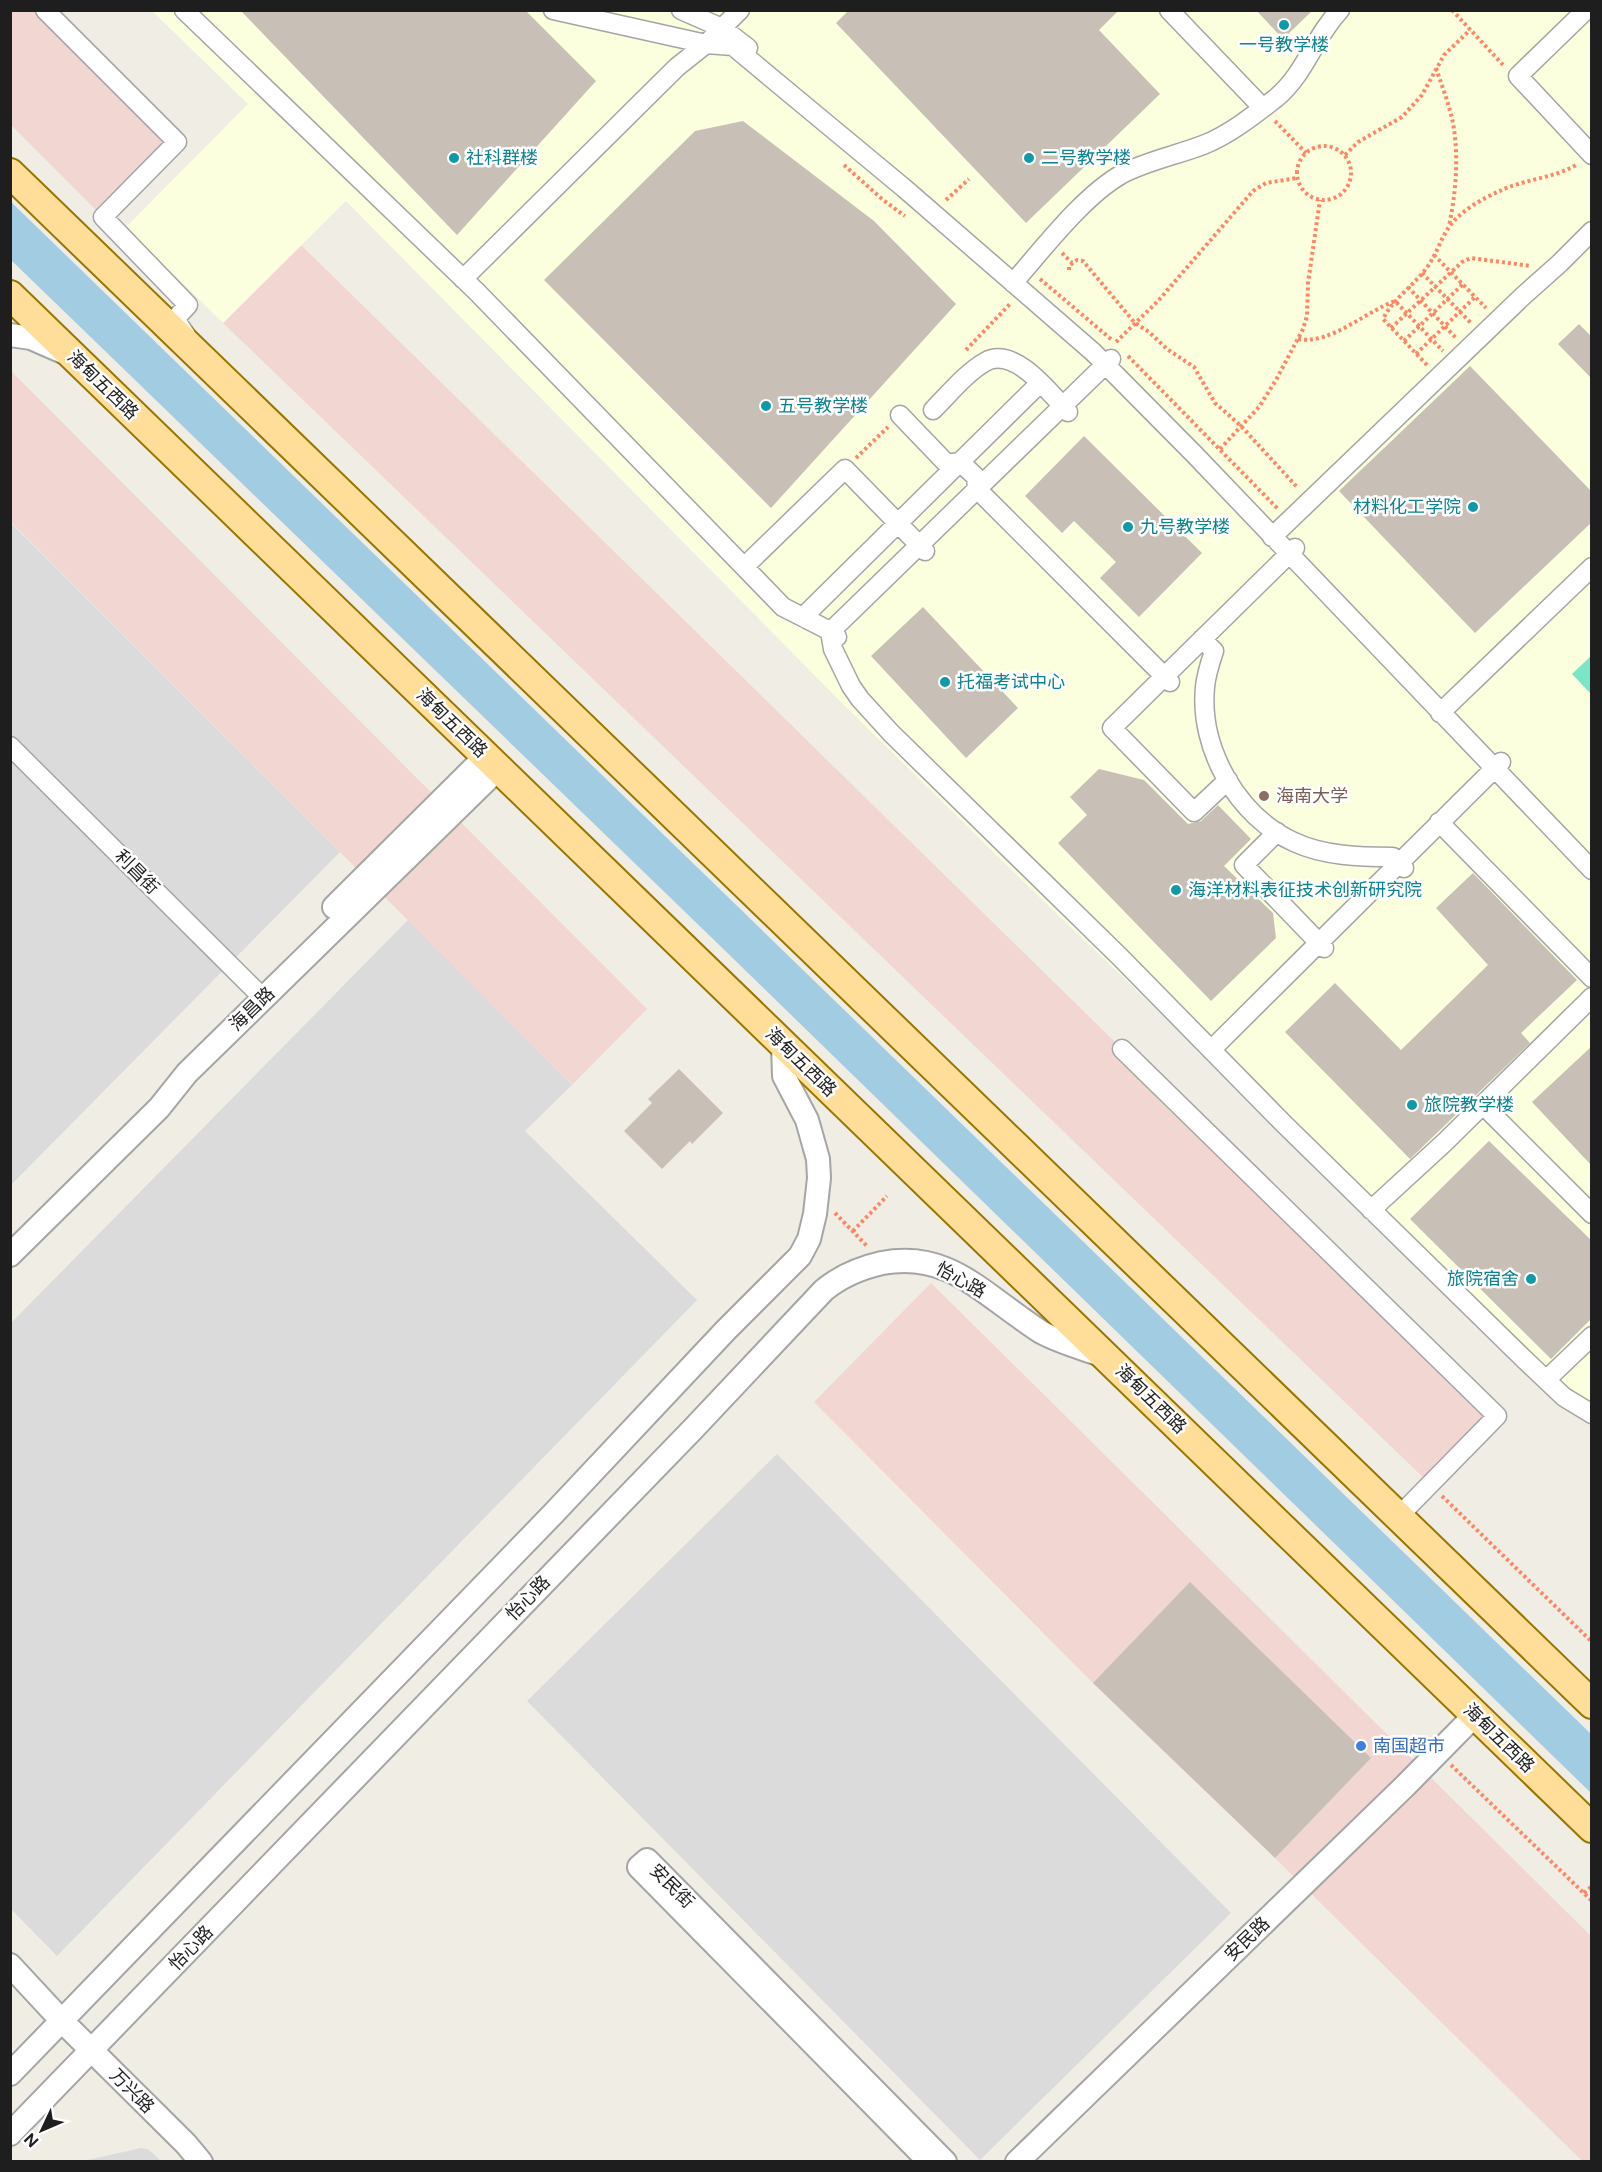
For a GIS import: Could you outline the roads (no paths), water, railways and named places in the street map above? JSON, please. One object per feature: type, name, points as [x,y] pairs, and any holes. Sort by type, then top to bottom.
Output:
[{"type":"main road","points":[[10,173],[1592,1704]]},
{"type":"main road","name":"海甸五西路","points":[[10,295],[1592,1828]]},
{"type":"street","points":[[45,10],[177,142],[103,217],[189,305],[175,319],[205,361]]},
{"type":"street","points":[[184,10],[465,276]]},
{"type":"street","points":[[194,10],[465,276],[747,564],[806,614],[836,631],[843,657],[856,681],[893,725],[1121,947],[1216,1050],[1552,1381],[1570,1402],[1592,1414]]},
{"type":"street","points":[[553,10],[706,44],[733,46],[1112,360],[1500,768],[1592,870]]},
{"type":"street","points":[[465,276],[677,67],[706,44],[740,10]]},
{"type":"street","points":[[1169,10],[1262,107]]},
{"type":"street","points":[[1015,280],[1089,199],[1106,184],[1124,173],[1221,137],[1276,97],[1298,75],[1330,21],[1340,10]]},
{"type":"street","points":[[1586,10],[1518,76],[1587,158]]},
{"type":"street","points":[[677,67],[684,11],[722,28],[909,181],[1015,280]]},
{"type":"street","points":[[1275,534],[1592,231]]},
{"type":"street","points":[[10,335],[43,342],[74,358]]},
{"type":"street","points":[[933,410],[974,370],[992,358],[1010,359],[1019,363],[1065,409]]},
{"type":"street","points":[[836,631],[1065,409],[1112,360]]},
{"type":"street","points":[[806,614],[1040,383]]},
{"type":"street","points":[[900,415],[947,464],[960,462]]},
{"type":"street","points":[[960,462],[976,477],[977,494],[1164,683]]},
{"type":"street","points":[[747,564],[845,469],[922,548]]},
{"type":"street","points":[[1228,780],[1194,812],[1117,734],[1164,683],[1295,554]]},
{"type":"street","points":[[1446,712],[1592,567]]},
{"type":"street","points":[[1446,712],[1592,578]]},
{"type":"street","points":[[1205,642],[1214,651],[1205,686],[1204,707],[1215,755],[1228,780],[1249,808],[1277,832],[1294,842],[1327,852],[1393,857],[1401,865]]},
{"type":"street","name":"利昌街","points":[[10,746],[258,992]]},
{"type":"street","name":"海昌路","points":[[10,1241],[152,1101],[178,1062],[258,992],[493,762]]},
{"type":"street","points":[[1216,1050],[1500,768]]},
{"type":"street","points":[[1500,768],[1592,855]]},
{"type":"street","points":[[1445,822],[1592,966]]},
{"type":"street","points":[[1445,822],[1592,978]]},
{"type":"street","points":[[1277,832],[1244,865],[1322,945]]},
{"type":"street","name":"海昌路","points":[[10,1255],[159,1108],[258,992]]},
{"type":"street","points":[[1488,1104],[1592,997]]},
{"type":"street","points":[[1376,1210],[1592,1006]]},
{"type":"street","points":[[10,2074],[553,1514],[726,1330],[800,1256],[809,1239],[815,1214],[819,1178],[818,1159],[807,1120],[784,1076],[783,1044]]},
{"type":"street","points":[[1122,1049],[1497,1416],[1398,1517]]},
{"type":"street","points":[[1488,1104],[1592,1204]]},
{"type":"street","points":[[1488,1104],[1592,1214]]},
{"type":"street","name":"怡心路","points":[[10,2134],[824,1290],[842,1277],[883,1263],[918,1261],[932,1263],[970,1281],[1041,1332],[1109,1358]]},
{"type":"street","points":[[1552,1381],[1592,1336]]},
{"type":"street","points":[[1552,1381],[1592,1347]]},
{"type":"street","points":[[1552,1381],[1592,1407]]},
{"type":"street","name":"安民路","points":[[1030,2162],[1444,1758],[1479,1718]]},
{"type":"street","name":"安民路","points":[[1017,2162],[1397,1793],[1479,1718]]},
{"type":"street","name":"安民街","points":[[930,2162],[639,1867],[647,1860],[945,2162]]},
{"type":"street","points":[[10,1965],[57,2026]]},
{"type":"street","points":[[10,1983],[57,2026]]},
{"type":"street","name":"万兴路","points":[[57,2026],[183,2162]]},
{"type":"street","name":"万兴路","points":[[87,2056],[186,2144],[201,2162]]},
{"type":"water","points":[[10,201],[1591,1734],[1591,1793],[11,260]]},
{"type":"place","name":"一号教学楼","points":[[1284,25]]},
{"type":"place","name":"社科群楼","points":[[454,158]]},
{"type":"place","name":"二号教学楼","points":[[1029,158]]},
{"type":"place","name":"五号教学楼","points":[[766,406]]},
{"type":"place","name":"材料化工学院","points":[[1473,507]]},
{"type":"place","name":"九号教学楼","points":[[1128,527]]},
{"type":"place","name":"托福考试中心","points":[[945,682]]},
{"type":"place","name":"海南大学","points":[[1264,796]]},
{"type":"place","name":"海洋材料表征技术创新研究院","points":[[1176,890]]},
{"type":"place","name":"旅院教学楼","points":[[1412,1105]]},
{"type":"place","name":"旅院宿舍","points":[[1531,1279]]},
{"type":"place","name":"南国超市","points":[[1361,1746]]}]
